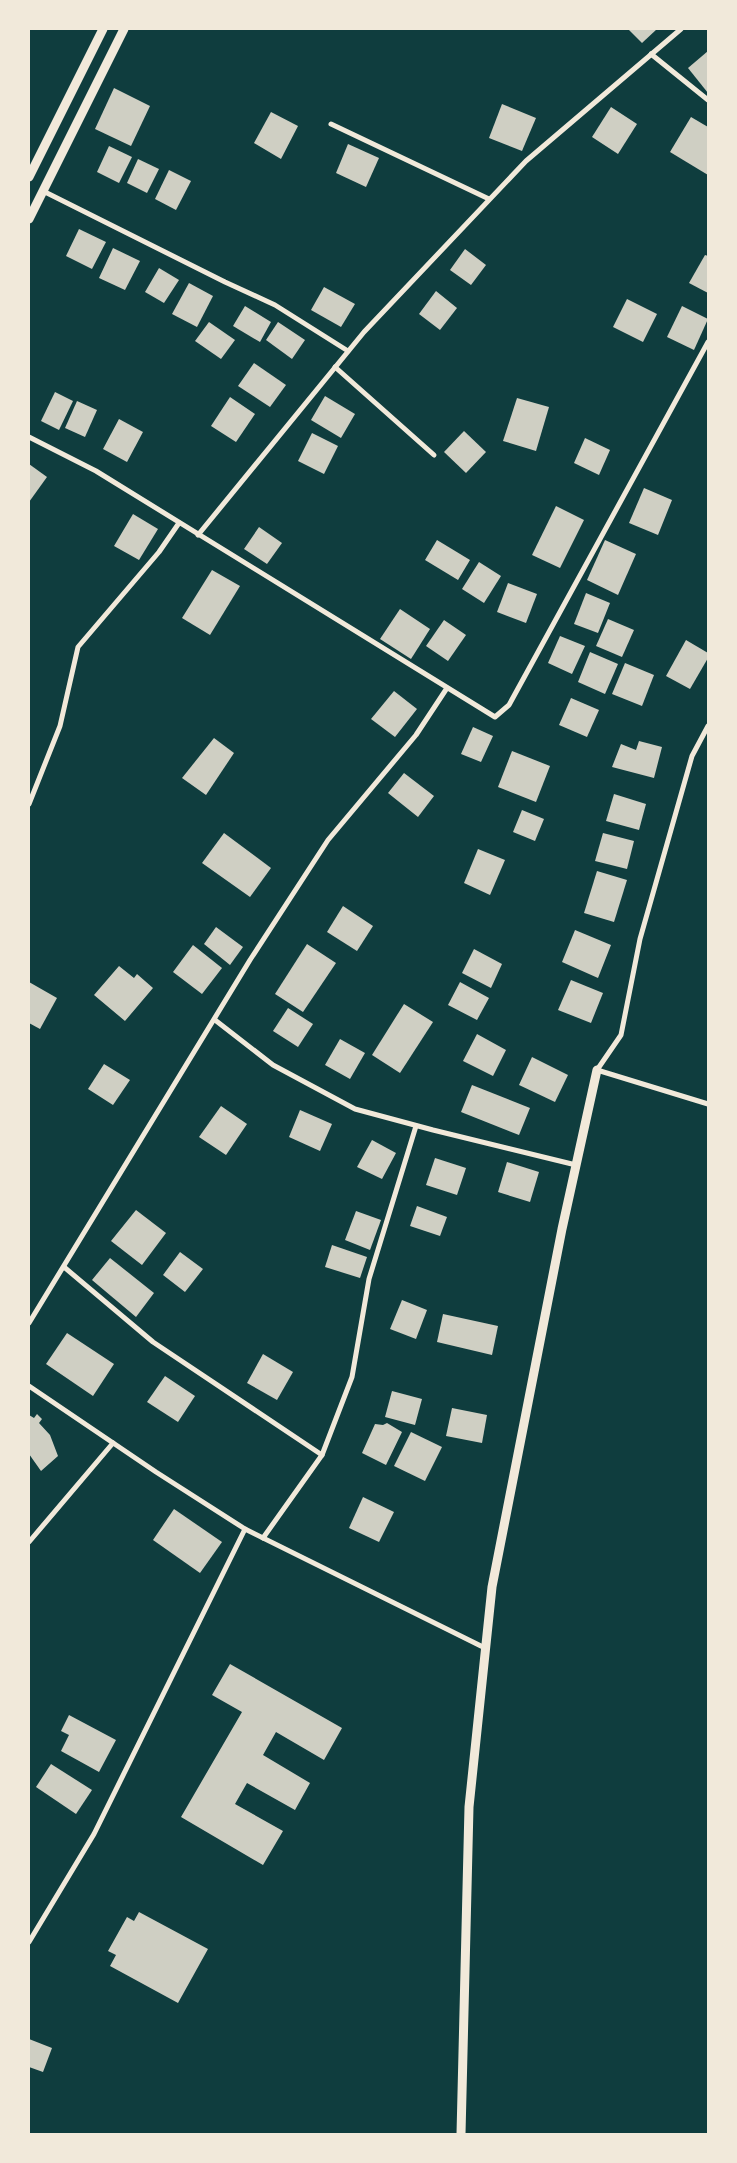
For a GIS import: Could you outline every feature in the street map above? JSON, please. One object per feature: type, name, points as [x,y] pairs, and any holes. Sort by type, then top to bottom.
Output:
[{"type":"street","points":[[29,177],[32,163],[103,29]]},
{"type":"street","points":[[29,220],[124,29]]},
{"type":"street","points":[[198,535],[364,332],[526,161],[680,29]]},
{"type":"street","points":[[651,54],[708,100]]},
{"type":"street","points":[[331,124],[490,199]]},
{"type":"street","points":[[43,191],[275,305],[348,351]]},
{"type":"street","points":[[29,437],[96,471],[495,717],[509,705],[708,342]]},
{"type":"street","points":[[335,367],[434,456]]},
{"type":"street","points":[[29,804],[60,726],[78,647],[159,552],[179,523]]},
{"type":"street","points":[[29,1323],[328,840],[416,735],[447,688]]},
{"type":"street","points":[[461,2134],[468,1807],[492,1587],[576,1165],[597,1070],[621,1036],[640,939],[692,756],[708,726]]},
{"type":"street","points":[[215,1020],[273,1065],[355,1109],[576,1165]]},
{"type":"street","points":[[597,1070],[708,1104]]},
{"type":"street","points":[[263,1538],[322,1455],[352,1377],[369,1279],[416,1126]]},
{"type":"street","points":[[64,1267],[153,1342],[322,1455]]},
{"type":"street","points":[[29,1386],[245,1529],[485,1648]]},
{"type":"street","points":[[29,1542],[113,1443]]},
{"type":"street","points":[[29,1942],[94,1834],[245,1529]]},
{"type":"building","points":[[628,29],[657,29],[642,43]]},
{"type":"building","points":[[708,51],[708,93],[688,68]]},
{"type":"building","points":[[114,88],[150,106],[131,146],[95,129]]},
{"type":"building","points":[[502,104],[536,118],[522,151],[489,138]]},
{"type":"building","points":[[611,107],[637,124],[618,154],[592,137]]},
{"type":"building","points":[[271,112],[298,126],[281,159],[254,143]]},
{"type":"building","points":[[691,117],[708,127],[708,175],[670,152]]},
{"type":"building","points":[[348,144],[379,158],[366,187],[336,173]]},
{"type":"building","points":[[109,146],[132,157],[119,183],[97,172]]},
{"type":"building","points":[[138,159],[159,169],[147,193],[127,183]]},
{"type":"building","points":[[169,170],[191,181],[176,210],[155,199]]},
{"type":"building","points":[[79,229],[106,242],[92,269],[66,256]]},
{"type":"building","points":[[113,248],[140,261],[125,290],[99,278]]},
{"type":"building","points":[[465,249],[486,265],[471,285],[450,270]]},
{"type":"building","points":[[705,255],[708,256],[708,293],[689,283]]},
{"type":"building","points":[[159,268],[179,280],[164,303],[145,292]]},
{"type":"building","points":[[189,283],[213,296],[197,327],[172,314]]},
{"type":"building","points":[[324,287],[355,304],[341,327],[311,310]]},
{"type":"building","points":[[436,291],[457,308],[440,330],[419,314]]},
{"type":"building","points":[[627,299],[657,314],[643,342],[613,327]]},
{"type":"building","points":[[245,306],[271,322],[260,342],[233,326]]},
{"type":"building","points":[[682,306],[708,319],[694,350],[667,337]]},
{"type":"building","points":[[209,322],[235,340],[221,359],[195,341]]},
{"type":"building","points":[[278,322],[305,340],[292,359],[266,340]]},
{"type":"building","points":[[254,363],[286,385],[270,407],[238,386]]},
{"type":"building","points":[[55,392],[73,401],[59,430],[41,421]]},
{"type":"building","points":[[325,396],[355,414],[341,438],[311,420]]},
{"type":"building","points":[[230,397],[255,414],[236,442],[211,426]]},
{"type":"building","points":[[517,398],[549,407],[536,451],[503,441]]},
{"type":"building","points":[[77,401],[97,410],[85,437],[65,428]]},
{"type":"building","points":[[119,419],[143,432],[127,462],[103,449]]},
{"type":"building","points":[[464,431],[486,452],[466,473],[444,452]]},
{"type":"building","points":[[312,433],[338,446],[324,474],[298,461]]},
{"type":"building","points":[[585,438],[610,450],[599,475],[574,463]]},
{"type":"building","points":[[29,464],[47,477],[29,502]]},
{"type":"building","points":[[644,488],[672,500],[658,535],[629,523]]},
{"type":"building","points":[[556,506],[584,520],[560,568],[532,555]]},
{"type":"building","points":[[133,514],[158,529],[139,560],[114,546]]},
{"type":"building","points":[[259,527],[282,543],[267,564],[244,549]]},
{"type":"building","points":[[437,540],[470,560],[458,580],[425,560]]},
{"type":"building","points":[[605,540],[636,554],[618,595],[587,580]]},
{"type":"building","points":[[479,562],[501,576],[484,603],[462,589]]},
{"type":"building","points":[[212,570],[240,586],[210,635],[182,618]]},
{"type":"building","points":[[508,583],[537,594],[526,623],[497,612]]},
{"type":"building","points":[[586,593],[610,603],[598,633],[574,624]]},
{"type":"building","points":[[400,609],[430,629],[411,659],[380,639]]},
{"type":"building","points":[[608,619],[634,630],[622,657],[596,646]]},
{"type":"building","points":[[444,620],[466,635],[448,661],[426,646]]},
{"type":"building","points":[[560,636],[585,646],[572,674],[548,663]]},
{"type":"building","points":[[686,640],[708,653],[708,658],[690,689],[666,676]]},
{"type":"building","points":[[590,652],[618,664],[605,694],[578,682]]},
{"type":"building","points":[[625,663],[654,675],[642,706],[612,694]]},
{"type":"building","points":[[394,691],[417,709],[395,737],[371,719]]},
{"type":"building","points":[[571,698],[599,710],[587,737],[559,725]]},
{"type":"building","points":[[473,727],[493,736],[481,762],[461,754]]},
{"type":"building","points":[[214,738],[234,753],[206,795],[182,778]]},
{"type":"building","points":[[639,741],[662,747],[654,778],[612,767],[621,744],[636,750]]},
{"type":"building","points":[[512,751],[550,766],[536,802],[498,787]]},
{"type":"building","points":[[404,773],[434,796],[418,817],[388,793]]},
{"type":"building","points":[[614,794],[646,804],[639,830],[606,821]]},
{"type":"building","points":[[522,810],[544,819],[535,841],[513,832]]},
{"type":"building","points":[[224,833],[271,868],[250,897],[202,863]]},
{"type":"building","points":[[603,833],[634,841],[627,869],[595,861]]},
{"type":"building","points":[[478,849],[505,860],[490,895],[464,883]]},
{"type":"building","points":[[597,871],[627,880],[614,922],[584,913]]},
{"type":"building","points":[[343,906],[373,926],[357,951],[327,932]]},
{"type":"building","points":[[216,927],[243,947],[230,965],[204,944]]},
{"type":"building","points":[[575,930],[611,945],[598,978],[562,962]]},
{"type":"building","points":[[307,944],[336,963],[303,1012],[275,994]]},
{"type":"building","points":[[193,945],[222,968],[202,994],[173,972]]},
{"type":"building","points":[[474,949],[502,964],[491,988],[462,973]]},
{"type":"building","points":[[119,966],[134,978],[137,974],[153,988],[125,1021],[94,995]]},
{"type":"building","points":[[571,980],[603,993],[591,1023],[558,1010]]},
{"type":"building","points":[[29,982],[57,998],[40,1029],[29,1023]]},
{"type":"building","points":[[460,982],[489,998],[477,1020],[448,1005]]},
{"type":"building","points":[[404,1004],[433,1022],[400,1073],[372,1055]]},
{"type":"building","points":[[288,1008],[313,1024],[298,1047],[273,1031]]},
{"type":"building","points":[[477,1034],[506,1050],[493,1076],[463,1061]]},
{"type":"building","points":[[340,1039],[365,1053],[350,1079],[325,1065]]},
{"type":"building","points":[[532,1057],[568,1075],[555,1102],[519,1085]]},
{"type":"building","points":[[104,1064],[130,1080],[113,1105],[88,1089]]},
{"type":"building","points":[[472,1085],[530,1108],[519,1135],[461,1112]]},
{"type":"building","points":[[221,1106],[247,1124],[226,1155],[199,1137]]},
{"type":"building","points":[[300,1110],[332,1124],[320,1151],[289,1137]]},
{"type":"building","points":[[372,1140],[396,1153],[382,1179],[357,1167]]},
{"type":"building","points":[[435,1158],[466,1168],[457,1195],[426,1185]]},
{"type":"building","points":[[507,1162],[539,1172],[530,1202],[498,1192]]},
{"type":"building","points":[[417,1206],[447,1217],[440,1236],[410,1226]]},
{"type":"building","points":[[136,1210],[166,1233],[142,1265],[111,1241]]},
{"type":"building","points":[[356,1211],[381,1220],[370,1250],[345,1240]]},
{"type":"building","points":[[332,1245],[367,1257],[360,1278],[325,1267]]},
{"type":"building","points":[[180,1252],[203,1269],[185,1292],[163,1275]]},
{"type":"building","points":[[110,1258],[154,1293],[136,1317],[92,1280]]},
{"type":"building","points":[[402,1300],[427,1310],[416,1339],[390,1329]]},
{"type":"building","points":[[443,1314],[498,1326],[492,1355],[437,1342]]},
{"type":"building","points":[[67,1333],[114,1364],[93,1396],[46,1364]]},
{"type":"building","points":[[263,1354],[293,1372],[277,1400],[247,1383]]},
{"type":"building","points":[[165,1376],[195,1396],[178,1422],[147,1402]]},
{"type":"building","points":[[392,1391],[422,1399],[415,1425],[385,1417]]},
{"type":"building","points":[[452,1408],[487,1415],[482,1443],[446,1436]]},
{"type":"building","points":[[37,1414],[42,1419],[39,1423],[50,1435],[58,1456],[41,1471],[29,1454],[29,1415],[34,1418]]},
{"type":"building","points":[[387,1423],[402,1432],[386,1465],[362,1453],[375,1424],[383,1425]]},
{"type":"building","points":[[411,1432],[442,1447],[425,1481],[394,1466]]},
{"type":"building","points":[[363,1497],[394,1512],[379,1542],[349,1528]]},
{"type":"building","points":[[174,1509],[222,1542],[200,1573],[153,1540]]},
{"type":"building","points":[[230,1664],[342,1728],[324,1760],[276,1732],[263,1755],[310,1783],[295,1810],[247,1783],[235,1804],[283,1831],[263,1865],[181,1817],[242,1712],[212,1695]]},
{"type":"building","points":[[69,1715],[116,1740],[99,1772],[61,1751],[69,1735],[61,1731]]},
{"type":"building","points":[[51,1764],[92,1790],[76,1814],[36,1787]]},
{"type":"building","points":[[139,1912],[208,1949],[178,2003],[110,1966],[116,1955],[108,1951],[127,1917],[134,1921]]},
{"type":"building","points":[[29,2039],[52,2048],[43,2072],[29,2067]]}]
